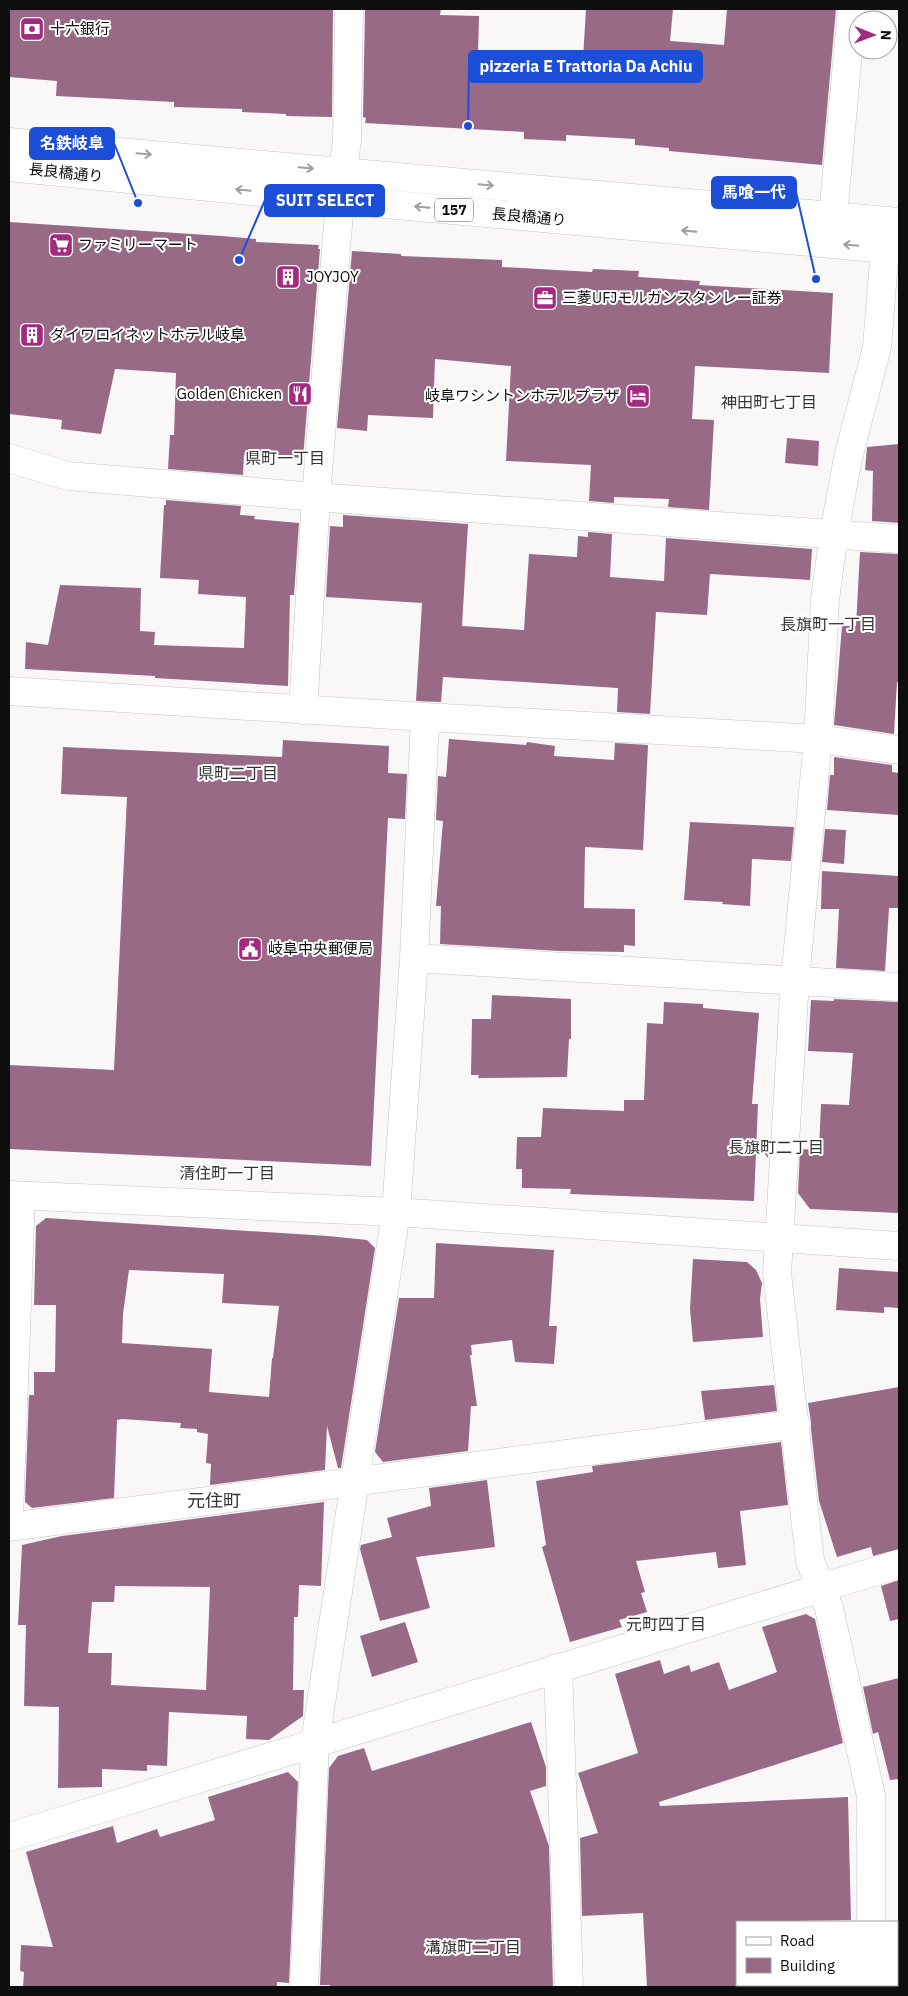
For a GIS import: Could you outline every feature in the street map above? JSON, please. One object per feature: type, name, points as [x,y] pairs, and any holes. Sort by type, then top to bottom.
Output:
[{"type":"main road","points":[[343,171],[347,140],[349,9]]},
{"type":"main road","points":[[833,216],[852,9]]},
{"type":"main road","name":"長良橋通り","points":[[9,142],[899,222]]},
{"type":"main road","name":"長良橋通り","points":[[9,167],[340,200],[892,249]]},
{"type":"main road","points":[[303,710],[316,497],[340,200]]},
{"type":"main road","points":[[871,1921],[871,1796],[829,1608],[810,1561],[796,1424],[777,1274],[795,980],[818,740],[825,599],[834,533],[848,458],[877,347],[892,249]]},
{"type":"main road","points":[[9,458],[68,476],[316,497],[899,539]]},
{"type":"main road","points":[[9,691],[425,718],[818,740],[899,750]]},
{"type":"main road","points":[[304,1987],[315,1742],[396,1212],[414,958],[425,718]]},
{"type":"main road","points":[[414,958],[899,987]]},
{"type":"main road","points":[[9,1517],[15,1196],[396,1212],[899,1246]]},
{"type":"main road","points":[[9,1527],[796,1424]]},
{"type":"main road","points":[[9,1837],[899,1564]]},
{"type":"main road","points":[[558,1668],[569,1987]]},
{"type":"building","points":[[9,9],[333,9],[332,117],[286,116],[286,114],[242,112],[242,109],[174,107],[174,102],[56,96],[57,81],[9,77]]},
{"type":"building","points":[[365,9],[441,9],[440,15],[479,16],[478,53],[583,59],[586,9],[673,9],[670,41],[724,45],[727,9],[836,9],[822,165],[669,151],[669,148],[635,145],[635,139],[566,135],[566,141],[524,139],[524,132],[365,123],[366,118],[363,117]]},
{"type":"building","points":[[9,222],[222,236],[256,239],[256,242],[319,245],[303,458],[244,455],[243,475],[168,469],[170,435],[174,435],[176,373],[115,369],[101,434],[61,429],[62,420],[9,414]]},
{"type":"building","points":[[352,251],[401,254],[401,256],[502,260],[502,267],[592,272],[593,269],[639,271],[638,277],[700,281],[699,285],[833,293],[829,373],[695,366],[692,419],[714,420],[709,510],[668,507],[669,499],[614,497],[614,503],[589,501],[591,465],[506,461],[511,366],[435,359],[433,418],[368,415],[367,431],[337,428]]},
{"type":"building","points":[[787,438],[819,441],[818,466],[785,463]]},
{"type":"building","points":[[899,444],[899,523],[872,521],[873,471],[865,470],[867,447]]},
{"type":"building","points":[[166,500],[241,506],[240,515],[255,516],[254,519],[299,523],[294,595],[290,595],[288,686],[25,669],[26,642],[48,645],[60,585],[141,588],[140,631],[155,632],[154,645],[244,648],[246,597],[198,594],[199,580],[160,578],[164,505],[166,505]]},
{"type":"building","points":[[343,515],[468,524],[462,626],[524,630],[529,554],[577,557],[578,536],[588,537],[588,532],[612,534],[610,577],[664,581],[666,538],[812,549],[810,580],[710,574],[707,615],[656,612],[650,714],[617,712],[618,688],[443,677],[441,702],[416,701],[422,603],[326,597],[330,526],[343,527]]},
{"type":"building","points":[[860,552],[899,554],[899,683],[897,682],[894,734],[834,725],[842,626],[856,626]]},
{"type":"building","points":[[449,739],[526,745],[527,742],[555,746],[554,756],[614,760],[615,743],[648,745],[643,850],[585,847],[584,908],[635,909],[635,946],[624,945],[624,952],[560,951],[440,944],[441,906],[436,906],[443,821],[436,820],[438,776],[446,777]]},
{"type":"building","name":"岐阜中央郵便局","points":[[283,740],[389,746],[388,773],[407,774],[405,819],[388,818],[371,1166],[9,1149],[9,1065],[114,1070],[127,797],[61,794],[63,747],[282,757]]},
{"type":"building","points":[[834,757],[892,765],[892,772],[899,773],[899,815],[827,810],[830,775],[834,775]]},
{"type":"building","points":[[690,822],[794,827],[791,861],[752,859],[750,906],[722,904],[723,902],[684,900]]},
{"type":"building","points":[[825,829],[846,830],[844,864],[822,862]]},
{"type":"building","points":[[822,871],[899,876],[899,908],[889,908],[885,971],[836,968],[839,909],[821,909]]},
{"type":"building","points":[[492,995],[571,999],[571,1039],[569,1039],[567,1077],[478,1078],[479,1075],[471,1075],[472,1019],[491,1019]]},
{"type":"building","points":[[834,999],[899,1002],[899,1213],[810,1209],[798,1193],[800,1149],[819,1150],[821,1104],[849,1105],[853,1053],[808,1051],[811,1000],[834,1001]]},
{"type":"building","points":[[664,1002],[703,1004],[703,1008],[759,1013],[752,1104],[758,1104],[754,1201],[570,1194],[571,1189],[522,1188],[522,1169],[516,1169],[517,1137],[541,1137],[543,1108],[624,1111],[624,1100],[644,1100],[647,1023],[663,1024]]},
{"type":"building","points":[[760,1147],[769,1147],[768,1158]]},
{"type":"building","points":[[46,1218],[367,1240],[375,1248],[341,1468],[338,1468],[327,1426],[325,1470],[210,1485],[211,1464],[206,1463],[208,1434],[197,1432],[197,1429],[180,1428],[181,1423],[122,1419],[117,1420],[114,1498],[32,1508],[25,1502],[29,1395],[34,1395],[34,1372],[55,1372],[56,1305],[34,1305],[36,1226]],"holes":[[[129,1270],[224,1274],[222,1303],[279,1306],[269,1397],[209,1392],[212,1349],[122,1343],[123,1314]]]},
{"type":"building","points":[[436,1243],[554,1250],[549,1326],[557,1326],[554,1364],[515,1362],[512,1340],[471,1345],[472,1355],[470,1355],[477,1406],[471,1406],[468,1451],[383,1462],[375,1452],[399,1298],[434,1298]]},
{"type":"building","points":[[693,1259],[747,1262],[756,1270],[762,1283],[760,1299],[763,1337],[693,1342],[690,1309]]},
{"type":"building","points":[[839,1268],[899,1272],[899,1308],[884,1307],[884,1313],[836,1310]]},
{"type":"building","points":[[774,1385],[777,1411],[705,1420],[701,1391]]},
{"type":"building","points":[[899,1387],[899,1549],[873,1556],[871,1547],[837,1557],[819,1501],[808,1403]]},
{"type":"building","points":[[781,1442],[788,1505],[740,1511],[746,1565],[718,1568],[716,1552],[636,1561],[645,1592],[641,1593],[647,1612],[619,1620],[622,1627],[570,1642],[542,1547],[546,1545],[536,1481],[593,1472],[592,1466]]},
{"type":"building","points":[[487,1480],[495,1547],[416,1557],[430,1608],[380,1621],[360,1549],[361,1545],[392,1537],[387,1518],[431,1506],[429,1488]]},
{"type":"building","points":[[324,1502],[321,1586],[299,1585],[298,1617],[294,1617],[293,1690],[304,1690],[303,1716],[269,1740],[246,1739],[247,1716],[169,1712],[167,1766],[147,1765],[147,1771],[102,1769],[102,1787],[58,1788],[59,1707],[24,1706],[26,1625],[18,1625],[22,1545],[62,1536]],"holes":[[[115,1586],[210,1587],[206,1690],[111,1685],[112,1653],[88,1653],[92,1602],[114,1602]]]},
{"type":"building","points":[[899,1580],[899,1619],[890,1621],[881,1586]]},
{"type":"building","points":[[806,1614],[815,1619],[843,1743],[659,1802],[660,1806],[848,1797],[851,1920],[736,1921],[737,1987],[647,1987],[643,1913],[582,1916],[580,1838],[598,1833],[578,1773],[638,1753],[615,1674],[660,1660],[664,1674],[689,1665],[691,1672],[719,1662],[729,1690],[777,1672],[762,1627]]},
{"type":"building","points":[[405,1622],[418,1662],[372,1677],[360,1636]]},
{"type":"building","points":[[899,1678],[899,1779],[890,1780],[878,1732],[873,1734],[863,1687]]},
{"type":"building","points":[[531,1722],[546,1767],[546,1786],[530,1791],[549,1846],[553,1986],[330,1987],[330,1985],[320,1985],[329,1768],[338,1756],[364,1748],[372,1771]]},
{"type":"building","points":[[288,1772],[298,1782],[289,1983],[277,1982],[277,1987],[23,1987],[24,1972],[20,1971],[21,1945],[53,1947],[26,1852],[113,1826],[117,1843],[157,1829],[160,1837],[215,1820],[208,1797]]},
{"type":"place","name":"十六銀行","points":[[32,29]]},
{"type":"place","name":"pizzeria E Trattoria Da Achiu","points":[[468,126]]},
{"type":"place","name":"名鉄岐阜","points":[[138,203]]},
{"type":"place","name":"ファミリーマート","points":[[61,245]]},
{"type":"place","name":"SUIT SELECT","points":[[239,260]]},
{"type":"place","name":"JOYJOY","points":[[288,277]]},
{"type":"place","name":"馬喰一代","points":[[816,279]]},
{"type":"place","name":"三菱UFJモルガンスタンレー証券","points":[[545,298]]},
{"type":"place","name":"ダイワロイネットホテル岐阜","points":[[32,335]]},
{"type":"place","name":"Golden Chicken","points":[[300,394]]},
{"type":"place","name":"岐阜ワシントンホテルプラザ","points":[[638,396]]},
{"type":"place","name":"岐阜中央郵便局","points":[[250,949]]},
{"type":"district","name":"神田町七丁目","points":[[769,402]]},
{"type":"district","name":"県町一丁目","points":[[285,458]]},
{"type":"district","name":"長旗町一丁目","points":[[828,624]]},
{"type":"district","name":"県町二丁目","points":[[238,773]]},
{"type":"district","name":"長旗町二丁目","points":[[776,1147]]},
{"type":"district","name":"清住町一丁目","points":[[227,1173]]},
{"type":"district","name":"元住町","points":[[214,1501]]},
{"type":"district","name":"元町四丁目","points":[[666,1624]]},
{"type":"district","name":"溝旗町二丁目","points":[[473,1947]]}]
